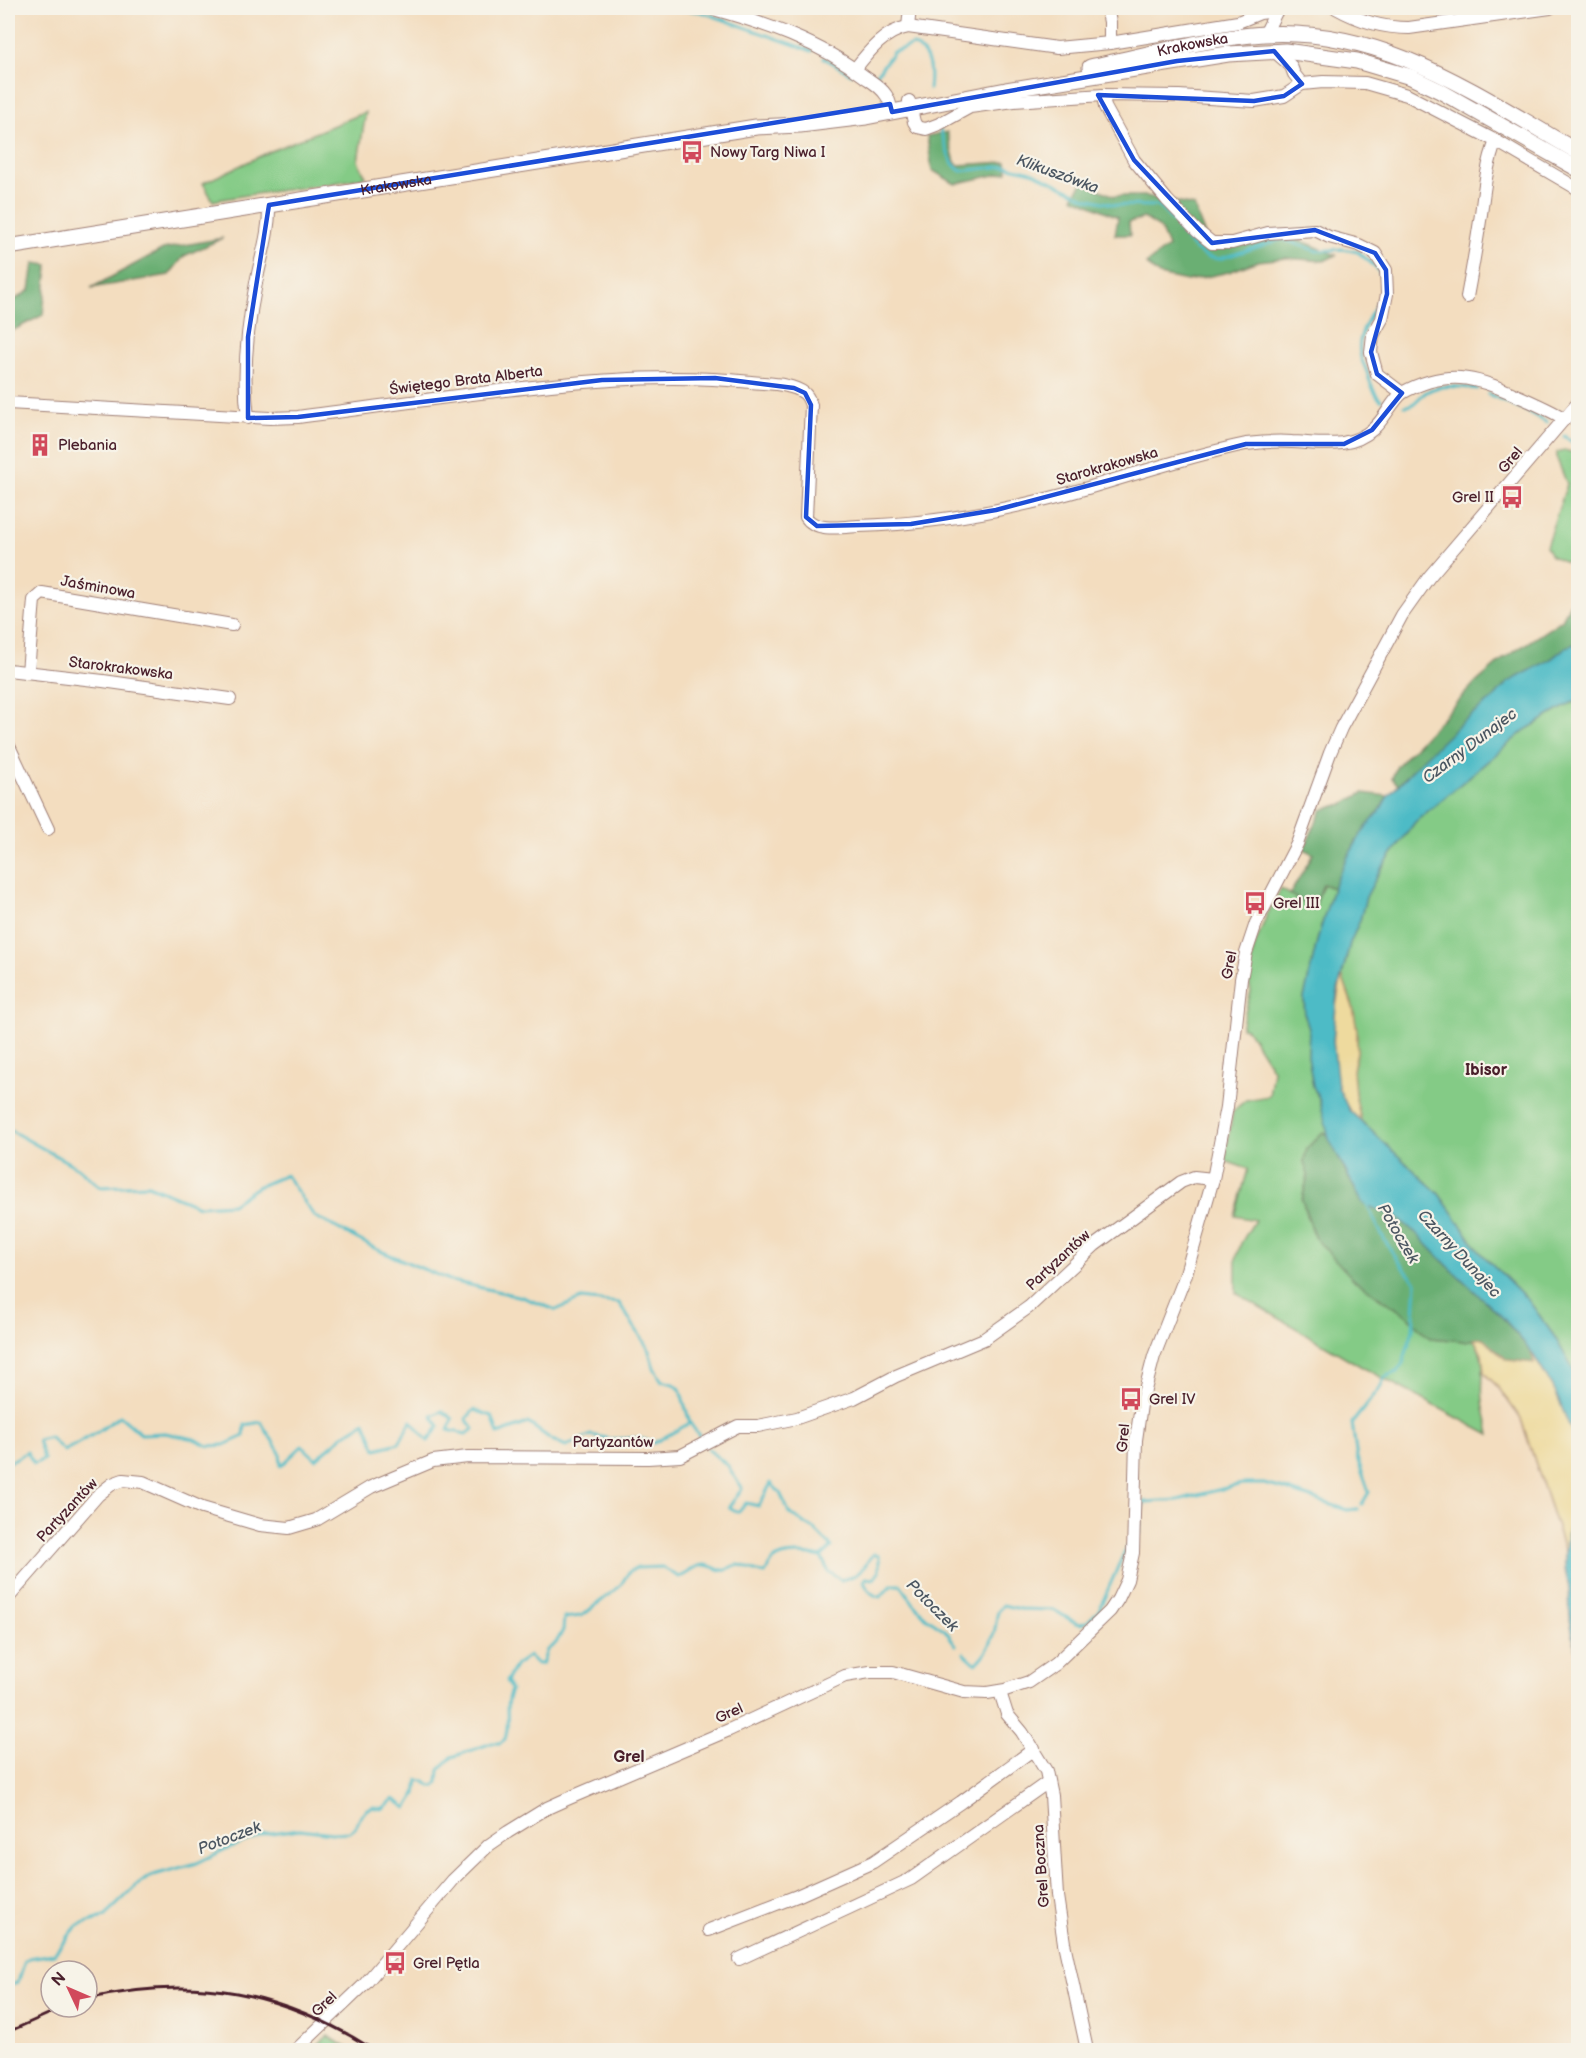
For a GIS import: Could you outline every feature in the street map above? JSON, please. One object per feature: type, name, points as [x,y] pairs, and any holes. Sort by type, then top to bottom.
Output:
[{"type":"main road","name":"Krakowska","points":[[910,105],[1185,47],[1265,34],[1289,34],[1348,40],[1399,55],[1443,76],[1578,152]]},
{"type":"main road","name":"Krakowska","points":[[8,247],[756,128],[828,122],[891,108],[1177,61],[1274,51],[1300,51],[1357,61],[1411,77],[1578,170]]},
{"type":"street","points":[[710,8],[759,21],[799,38],[855,69],[882,90],[891,108]]},
{"type":"street","points":[[908,27],[910,8]]},
{"type":"street","points":[[1107,8],[1110,43]]},
{"type":"street","points":[[1336,8],[1369,23],[1388,28],[1409,28],[1550,8]]},
{"type":"street","points":[[855,69],[867,53],[887,36],[908,27],[1057,48],[1110,43],[1238,22],[1278,9]]},
{"type":"street","points":[[1278,9],[1279,21],[1289,34]]},
{"type":"street","points":[[1265,34],[1278,9]]},
{"type":"street","points":[[1274,51],[1291,66],[1302,84]]},
{"type":"street","points":[[1291,66],[1300,51]]},
{"type":"street","points":[[910,105],[917,127],[926,129],[970,107],[1037,99],[1103,95],[1179,96],[1254,101],[1284,96],[1302,84],[1349,82],[1392,90],[1423,102],[1578,189]]},
{"type":"street","points":[[1103,95],[1105,107],[1134,160],[1167,200],[1212,243],[1232,243],[1268,232],[1315,230],[1329,237],[1359,245],[1375,254],[1386,270],[1387,294],[1382,319],[1373,335],[1371,352],[1377,374],[1402,393]]},
{"type":"street","points":[[1467,297],[1485,184],[1496,141]]},
{"type":"street","points":[[248,418],[244,388],[248,337],[268,228],[269,205]]},
{"type":"street","name":"Świętego Brata Alberta","points":[[8,403],[248,418],[298,417],[484,392],[602,380],[693,377],[776,385],[794,388],[805,393],[810,405],[805,514]]},
{"type":"street","name":"Starokrakowska","points":[[805,514],[808,521],[822,526],[877,526],[936,521],[1057,496],[1246,444],[1275,442],[1344,444],[1372,430],[1402,393],[1431,380],[1467,377],[1489,383],[1565,419]]},
{"type":"street","name":"Grel","points":[[296,2050],[364,1984],[438,1896],[472,1861],[508,1832],[547,1808],[719,1734],[844,1676],[858,1673],[893,1672],[964,1692],[1000,1692],[1029,1682],[1055,1664],[1110,1611],[1123,1590],[1133,1553],[1136,1440],[1141,1405],[1154,1356],[1185,1277],[1213,1179],[1227,1107],[1236,1019],[1246,953],[1257,923],[1297,844],[1330,753],[1392,631],[1413,598],[1578,403]]},
{"type":"street","name":"Jaśminowa","points":[[28,672],[34,600],[42,593],[232,625]]},
{"type":"street","name":"Starokrakowska","points":[[8,670],[230,699]]},
{"type":"street","points":[[8,744],[48,829]]},
{"type":"street","name":"Partyzantów","points":[[8,1598],[98,1495],[112,1484],[123,1480],[143,1482],[202,1508],[250,1522],[289,1528],[316,1520],[371,1487],[433,1461],[478,1457],[648,1458],[680,1456],[738,1426],[758,1426],[797,1418],[854,1398],[906,1372],[984,1340],[1029,1307],[1095,1245],[1181,1182],[1194,1177],[1213,1179]]},
{"type":"street","name":"Grel Boczna","points":[[1000,1692],[1007,1714],[1034,1749],[1046,1771],[1051,1795],[1064,1943],[1087,2050]]},
{"type":"street","points":[[709,1930],[797,1896],[873,1862],[1034,1749]]},
{"type":"street","points":[[739,1959],[911,1879],[1048,1782]]},
{"type":"highlighted area","points":[[1274,51],[1302,84],[1284,96],[1254,101],[1098,95],[1134,160],[1212,243],[1315,230],[1375,253],[1386,270],[1387,294],[1371,352],[1377,374],[1402,393],[1372,430],[1344,444],[1246,444],[996,510],[911,524],[852,526],[817,526],[806,517],[811,405],[805,393],[794,388],[715,378],[602,380],[298,417],[248,418],[248,337],[269,205],[890,104],[892,112],[1177,61]]},
{"type":"green space","points":[[366,112],[358,161],[366,177],[213,201],[203,183],[271,151]]},
{"type":"green space","points":[[947,132],[955,162],[958,165],[1006,162],[1008,172],[955,184],[932,170],[927,136]]},
{"type":"green space","points":[[1083,182],[1114,196],[1146,196],[1194,206],[1210,249],[1290,236],[1336,255],[1324,261],[1286,258],[1258,261],[1229,272],[1187,281],[1159,275],[1146,264],[1168,247],[1160,228],[1144,218],[1129,222],[1130,235],[1115,235],[1118,217],[1073,197]]},
{"type":"green space","points":[[223,238],[184,256],[169,275],[91,288],[163,249]]},
{"type":"green space","points":[[34,263],[48,265],[43,315],[8,333],[8,304],[30,290]]},
{"type":"green space","points":[[1564,450],[1578,454],[1578,567],[1551,556],[1546,546],[1567,484],[1557,459],[1557,452]]},
{"type":"green space","points":[[1578,586],[1578,643],[1566,647],[1551,659],[1507,683],[1493,699],[1462,722],[1398,785],[1392,778],[1397,766],[1472,686],[1503,659],[1562,620]]},
{"type":"green space","points":[[1578,699],[1578,1378],[1554,1336],[1529,1301],[1479,1251],[1439,1194],[1361,1121],[1355,1095],[1353,1070],[1357,1052],[1353,1007],[1342,976],[1350,943],[1360,920],[1366,897],[1381,869],[1415,822],[1525,730]]},
{"type":"green space","points":[[1363,793],[1388,796],[1379,812],[1357,840],[1333,888],[1323,884],[1314,909],[1290,894],[1313,854],[1304,849],[1322,810],[1343,804]]},
{"type":"green space","points":[[1323,884],[1333,888],[1318,937],[1304,998],[1305,1016],[1309,1029],[1308,1056],[1313,1086],[1320,1101],[1329,1135],[1323,1132],[1304,1161],[1308,1176],[1302,1200],[1307,1211],[1378,1297],[1405,1314],[1430,1338],[1464,1341],[1474,1339],[1483,1364],[1482,1392],[1490,1435],[1362,1367],[1236,1293],[1236,1259],[1241,1243],[1255,1220],[1235,1216],[1248,1169],[1225,1161],[1233,1111],[1246,1100],[1269,1096],[1273,1070],[1247,1029],[1241,1028],[1251,991],[1248,977],[1254,948],[1266,917],[1281,889],[1314,909]]},
{"type":"green space","points":[[1323,1132],[1329,1135],[1363,1204],[1398,1218],[1418,1235],[1504,1319],[1531,1351],[1535,1363],[1507,1360],[1483,1338],[1464,1341],[1430,1338],[1405,1314],[1355,1281],[1315,1238],[1302,1200],[1308,1176],[1304,1161],[1307,1148]]},
{"type":"green space","points":[[328,2036],[351,2050],[311,2050]]},
{"type":"sand","points":[[1342,976],[1353,1007],[1357,1030],[1357,1052],[1353,1070],[1355,1095],[1361,1121],[1349,1110],[1341,1095],[1334,1062],[1334,1025]]},
{"type":"sand","points":[[1483,1338],[1507,1360],[1534,1363],[1531,1351],[1558,1395],[1578,1447],[1578,1499],[1570,1523],[1566,1555],[1521,1419],[1498,1387],[1484,1373],[1482,1354],[1474,1339]]},
{"type":"water","name":"Czarny Dunajec","points":[[1578,643],[1578,699],[1525,730],[1415,822],[1381,869],[1366,897],[1360,920],[1350,943],[1337,994],[1333,1041],[1338,1087],[1349,1110],[1439,1194],[1479,1251],[1529,1301],[1554,1336],[1578,1378],[1578,1447],[1555,1391],[1531,1351],[1504,1319],[1398,1218],[1363,1204],[1329,1139],[1320,1101],[1313,1086],[1308,1056],[1309,1029],[1305,1016],[1304,998],[1318,937],[1333,888],[1344,863],[1363,831],[1379,812],[1388,796],[1424,758],[1462,722],[1493,699],[1507,683],[1551,659],[1566,647]]},
{"type":"water","points":[[1578,1499],[1578,1663],[1570,1619],[1565,1553],[1571,1517]]},
{"type":"waterway","name":"Klikuszówka","points":[[673,8],[702,12],[812,51]]},
{"type":"waterway","name":"Klikuszówka","points":[[874,78],[893,52],[913,45],[919,48],[926,58],[930,70],[929,89]]},
{"type":"waterway","name":"Klikuszówka","points":[[824,58],[851,74]]},
{"type":"waterway","name":"Klikuszówka","points":[[940,130],[950,158],[961,171],[1006,166],[1032,172],[1086,198],[1116,205],[1158,206],[1196,250],[1207,257],[1219,259],[1283,239],[1317,251],[1343,249],[1358,252],[1377,268],[1382,278]]},
{"type":"waterway","name":"Klikuszówka","points":[[1381,294],[1363,330],[1359,346],[1371,383],[1381,400]]},
{"type":"waterway","name":"Klikuszówka","points":[[1405,406],[1437,388],[1450,386],[1477,389]]},
{"type":"waterway","name":"Klikuszówka","points":[[1488,394],[1523,409],[1547,423]]},
{"type":"waterway","name":"Klikuszówka","points":[[1564,436],[1578,446]]},
{"type":"waterway","points":[[8,1129],[78,1168],[100,1187],[148,1185],[199,1206],[232,1204],[257,1187],[286,1175],[314,1216],[378,1250],[452,1281],[522,1297],[556,1310],[581,1299],[619,1303],[648,1348],[654,1368],[662,1381],[674,1384],[680,1389],[690,1423],[700,1437]]},
{"type":"waterway","name":"Potoczek","points":[[1362,1504],[1369,1492],[1357,1458],[1352,1423],[1380,1388],[1385,1377],[1397,1372],[1403,1363],[1413,1330],[1416,1282],[1388,1246],[1367,1204]]},
{"type":"waterway","points":[[8,1463],[27,1452],[34,1464],[44,1459],[38,1440],[50,1437],[64,1451],[120,1416],[141,1434],[165,1433],[194,1439],[209,1446],[224,1445],[244,1436],[245,1425],[261,1422],[280,1453],[281,1466],[302,1446],[316,1459],[344,1435],[365,1422],[376,1449],[399,1443],[411,1421],[428,1441],[439,1426],[432,1416],[442,1411],[453,1419],[448,1430],[466,1434],[474,1429],[466,1419],[474,1410],[492,1416],[498,1434],[528,1423],[552,1440],[566,1446],[591,1435],[611,1439],[638,1438],[654,1443],[690,1423]]},
{"type":"waterway","points":[[708,1449],[728,1466],[742,1489],[729,1507],[738,1512],[746,1503],[759,1506],[771,1483],[780,1493],[790,1514],[814,1529],[832,1547],[821,1557]]},
{"type":"waterway","name":"Potoczek","points":[[1139,1533],[1144,1502],[1178,1500],[1242,1484],[1264,1484],[1347,1510],[1358,1509]]},
{"type":"waterway","name":"Potoczek","points":[[964,1653],[974,1662],[977,1663],[981,1659],[990,1645],[998,1613],[1003,1605],[1020,1609],[1054,1610],[1076,1623],[1087,1622],[1099,1610],[1127,1546]]},
{"type":"waterway","name":"Potoczek","points":[[8,1987],[18,1982],[25,1961],[29,1958],[54,1954],[77,1926],[104,1917],[150,1876],[197,1863],[264,1834],[300,1829],[332,1833],[350,1832],[367,1809],[373,1807],[382,1809],[394,1799],[407,1808],[416,1794],[418,1780],[435,1786],[438,1782],[439,1770],[452,1757],[492,1743],[500,1743],[505,1739],[511,1690],[506,1681],[516,1665],[529,1656],[537,1664],[542,1664],[547,1650],[556,1643],[563,1630],[564,1618],[581,1616],[587,1612],[620,1586],[629,1572],[636,1568],[662,1567],[679,1577],[703,1565],[723,1570],[739,1565],[765,1573],[773,1561],[784,1556],[803,1554],[821,1557]]},
{"type":"waterway","name":"Potoczek","points":[[821,1557],[829,1572],[841,1580],[857,1574],[874,1554],[879,1555],[879,1572],[874,1579],[866,1578],[864,1582],[870,1592],[880,1597],[892,1585],[901,1585],[914,1604],[927,1618],[945,1630],[956,1645]]},
{"type":"railway","points":[[99,1997],[164,1988],[236,1993],[271,2001],[306,2014],[374,2050]]},
{"type":"railway","points":[[8,2032],[39,2018]]},
{"type":"place","name":"Nowy Targ Niwa I","points":[[692,152]]},
{"type":"place","name":"Plebania","points":[[40,445]]},
{"type":"place","name":"Grel II","points":[[1512,497]]},
{"type":"place","name":"Grel III","points":[[1255,903]]},
{"type":"place","name":"Grel IV","points":[[1131,1399]]},
{"type":"place","name":"Grel Pętla","points":[[395,1963]]},
{"type":"district","name":"Ibisor","points":[[1486,1069]]},
{"type":"district","name":"Grel","points":[[629,1756]]}]
